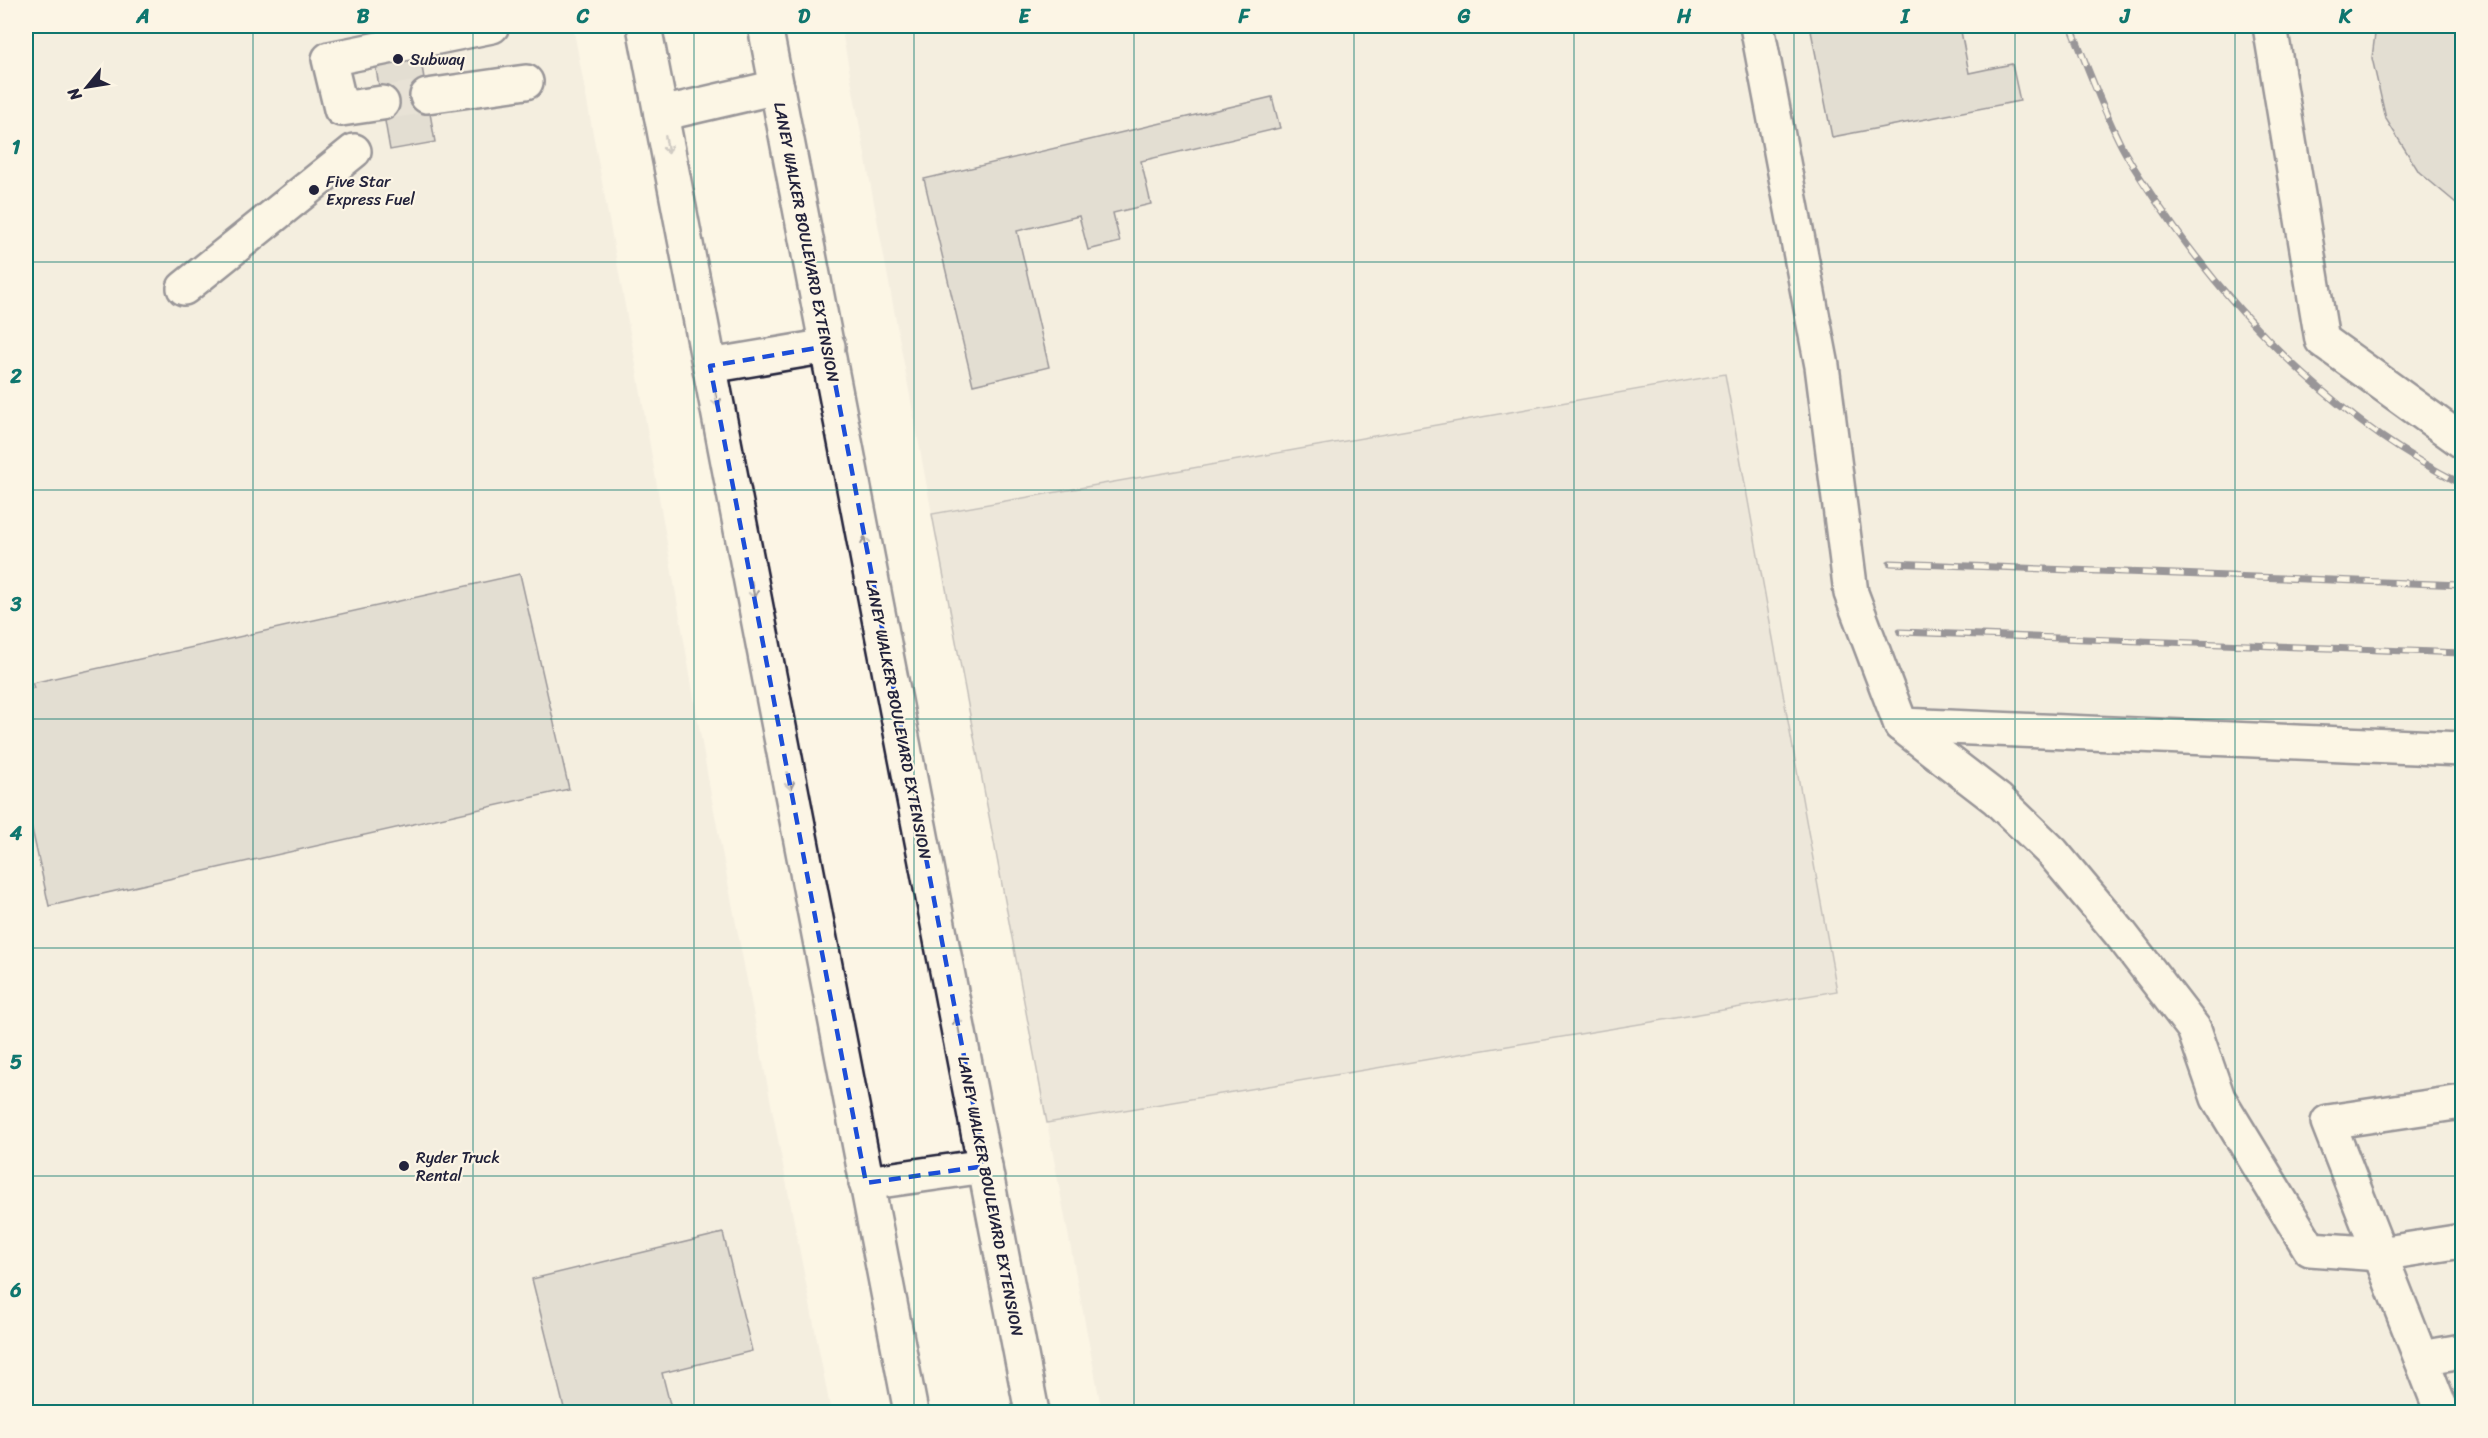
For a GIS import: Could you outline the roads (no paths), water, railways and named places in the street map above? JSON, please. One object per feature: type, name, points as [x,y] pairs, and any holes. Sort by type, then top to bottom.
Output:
[{"type":"main road","points":[[382,103],[341,109],[329,59],[483,26]]},
{"type":"main road","points":[[644,26],[911,1413]]},
{"type":"main road","name":"LANEY WALKER BOULEVARD EXTENSION","points":[[765,26],[1032,1413]]},
{"type":"main road","points":[[1757,26],[1822,366],[1851,593],[1901,725],[1997,799],[2053,853],[2120,933],[2194,1029],[2218,1098],[2310,1249],[2380,1254],[2463,1241]]},
{"type":"main road","points":[[2270,26],[2322,340],[2463,441]]},
{"type":"main road","points":[[428,96],[526,82]]},
{"type":"main road","points":[[661,114],[777,87]]},
{"type":"main road","points":[[184,288],[354,152]]},
{"type":"main road","points":[[710,366],[828,346]]},
{"type":"main road","points":[[1901,725],[2463,749]]},
{"type":"main road","points":[[2442,1413],[2328,1122],[2463,1102]]},
{"type":"main road","points":[[866,1183],[985,1166]]},
{"type":"main road","points":[[2421,1358],[2463,1351]]},
{"type":"tunnel","points":[[382,103],[427,96]]},
{"type":"railway","points":[[2071,26],[2101,102],[2128,157],[2174,227],[2234,303],[2267,339],[2340,405],[2419,461],[2462,484]]},
{"type":"railway","points":[[1890,563],[2462,585]]},
{"type":"railway","points":[[1900,632],[2462,653]]},
{"type":"place","name":"Subway","points":[[398,59]]},
{"type":"place","name":"Five Star Express Fuel","points":[[314,190]]},
{"type":"place","name":"Ryder Truck Rental","points":[[404,1166]]}]
